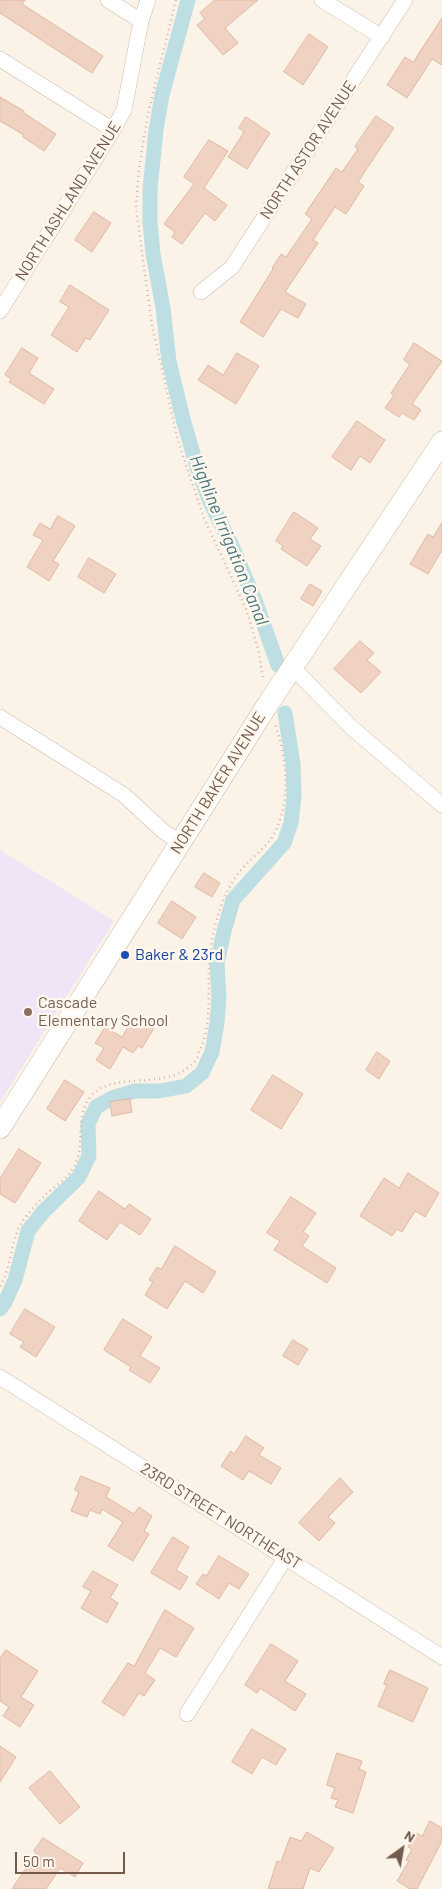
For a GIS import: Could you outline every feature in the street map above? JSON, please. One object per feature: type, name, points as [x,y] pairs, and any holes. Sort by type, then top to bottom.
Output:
[{"type":"main road","name":"NORTH BAKER AVENUE","points":[[0,1128],[268,704],[440,449]]},
{"type":"street","points":[[108,0],[141,21]]},
{"type":"street","name":"NORTH ASHLAND AVENUE","points":[[0,311],[124,110],[141,21],[148,0]]},
{"type":"street","points":[[322,0],[382,37]]},
{"type":"street","name":"NORTH ASTOR AVENUE","points":[[201,292],[232,267],[405,0]]},
{"type":"street","points":[[0,59],[113,130]]},
{"type":"street","points":[[292,667],[351,727],[442,804]]},
{"type":"street","points":[[0,716],[124,795],[163,831],[181,843]]},
{"type":"street","name":"23RD STREET NORTHEAST","points":[[0,1377],[442,1657]]},
{"type":"street","points":[[187,1714],[286,1557]]},
{"type":"path","points":[[0,1286],[22,1223],[43,1197],[66,1177],[75,1166],[82,1118],[92,1095],[104,1086],[163,1078],[182,1072],[195,1062],[204,1041],[209,1016],[208,964],[220,907],[229,888],[241,870],[268,843],[278,828],[286,787],[280,738],[268,704],[258,649],[246,610],[204,518],[178,441],[152,325],[136,207],[139,168],[148,114],[176,0]]},
{"type":"shaded area","name":"Cascade Elementary School","points":[[0,850],[114,921],[0,1102]]},
{"type":"building","points":[[0,0],[25,0],[22,4],[103,56],[92,73],[0,13]]},
{"type":"building","points":[[215,0],[258,0],[225,28],[238,43],[223,55],[197,25],[205,19],[200,13]]},
{"type":"building","points":[[442,18],[442,65],[432,59],[407,98],[387,85],[405,57],[413,62]]},
{"type":"building","points":[[309,34],[328,47],[303,85],[284,72]]},
{"type":"building","points":[[0,97],[24,111],[24,113],[56,134],[44,151],[23,137],[24,135],[0,121]]},
{"type":"building","points":[[376,116],[394,128],[358,182],[364,186],[346,214],[335,207],[313,240],[318,243],[285,292],[306,304],[298,318],[281,309],[263,337],[240,322],[281,254],[286,257],[312,219],[305,214],[336,168],[342,172],[358,149],[355,147]]},
{"type":"building","points":[[246,117],[270,133],[247,169],[228,157],[244,132],[239,128]]},
{"type":"building","points":[[209,140],[228,151],[204,188],[227,205],[215,221],[205,213],[182,244],[172,237],[175,232],[164,224],[194,184],[184,177]]},
{"type":"building","points":[[94,212],[111,223],[92,252],[75,240]]},
{"type":"building","points":[[70,285],[109,310],[90,340],[86,338],[77,352],[51,335],[69,307],[60,302]]},
{"type":"building","points":[[414,343],[442,361],[412,404],[421,410],[414,420],[402,413],[399,417],[385,408],[394,395],[391,393],[410,364],[404,360]]},
{"type":"building","points":[[22,348],[38,358],[29,373],[54,389],[44,404],[9,382],[11,379],[5,375]]},
{"type":"building","points":[[237,353],[259,366],[236,404],[198,380],[208,365],[223,375]]},
{"type":"building","points":[[357,421],[385,440],[370,463],[360,456],[351,470],[332,457]]},
{"type":"building","points":[[294,512],[318,528],[310,539],[321,546],[307,566],[281,549],[283,546],[276,541]]},
{"type":"building","points":[[58,516],[75,526],[53,561],[59,564],[49,581],[27,567],[43,540],[33,535],[40,523],[50,529]]},
{"type":"building","points":[[442,523],[442,550],[428,574],[410,564],[428,534],[433,537]]},
{"type":"building","points":[[89,558],[116,574],[104,593],[78,577]]},
{"type":"building","points":[[310,584],[322,591],[313,606],[301,599]]},
{"type":"building","points":[[360,641],[374,653],[367,660],[381,672],[361,693],[334,669]]},
{"type":"building","points":[[204,873],[220,883],[212,897],[195,887]]},
{"type":"building","points":[[172,901],[196,917],[182,939],[158,923]]},
{"type":"building","points":[[134,1016],[154,1028],[142,1048],[138,1046],[133,1053],[123,1047],[110,1069],[96,1060],[104,1048],[95,1043],[105,1027],[122,1037]]},
{"type":"building","points":[[377,1052],[390,1061],[379,1079],[366,1070]]},
{"type":"building","points":[[273,1075],[303,1094],[281,1129],[251,1110]]},
{"type":"building","points":[[65,1080],[84,1092],[65,1121],[47,1109]]},
{"type":"building","points":[[130,1099],[132,1112],[112,1116],[110,1102]]},
{"type":"building","points":[[19,1149],[41,1163],[15,1203],[0,1194],[0,1179]]},
{"type":"building","points":[[408,1173],[439,1193],[425,1217],[415,1211],[402,1232],[397,1229],[392,1236],[360,1216],[384,1178],[399,1188]]},
{"type":"building","points":[[99,1191],[125,1209],[129,1204],[151,1219],[140,1235],[120,1222],[107,1240],[79,1221]]},
{"type":"building","points":[[291,1197],[316,1213],[303,1232],[309,1236],[302,1246],[336,1268],[327,1283],[274,1250],[280,1241],[267,1233]]},
{"type":"building","points":[[175,1246],[216,1272],[203,1293],[185,1281],[167,1309],[145,1295],[153,1282],[149,1280],[157,1267],[161,1269]]},
{"type":"building","points":[[25,1309],[55,1327],[36,1357],[20,1347],[24,1342],[10,1334]]},
{"type":"building","points":[[123,1319],[152,1337],[140,1356],[160,1368],[150,1383],[129,1370],[131,1367],[104,1350]]},
{"type":"building","points":[[293,1340],[308,1349],[298,1365],[283,1356]]},
{"type":"building","points":[[246,1436],[264,1448],[259,1455],[281,1468],[271,1484],[249,1471],[243,1480],[221,1466],[231,1451],[234,1454]]},
{"type":"building","points":[[81,1476],[110,1488],[106,1497],[134,1514],[139,1507],[152,1516],[144,1531],[149,1534],[133,1561],[108,1546],[123,1522],[102,1509],[100,1514],[90,1510],[87,1517],[71,1511],[79,1492],[75,1490]]},
{"type":"building","points":[[340,1478],[353,1492],[328,1517],[335,1523],[319,1541],[299,1523]]},
{"type":"building","points":[[173,1537],[189,1547],[176,1570],[188,1577],[180,1590],[151,1573]]},
{"type":"building","points":[[219,1556],[249,1574],[239,1589],[229,1583],[219,1599],[196,1584],[203,1574],[206,1576]]},
{"type":"building","points":[[93,1571],[118,1585],[110,1598],[118,1603],[107,1623],[81,1608],[91,1591],[83,1587]]},
{"type":"building","points":[[165,1610],[194,1628],[176,1657],[160,1648],[145,1673],[155,1680],[144,1696],[139,1693],[124,1716],[102,1702],[128,1663],[134,1666]]},
{"type":"building","points":[[271,1644],[298,1661],[285,1681],[306,1694],[295,1711],[260,1688],[257,1693],[245,1685]]},
{"type":"building","points":[[6,1650],[38,1671],[21,1697],[34,1705],[20,1727],[3,1716],[9,1707],[0,1701],[0,1659]]},
{"type":"building","points":[[390,1670],[428,1688],[413,1722],[378,1706],[387,1685],[384,1684]]},
{"type":"building","points":[[252,1729],[286,1749],[276,1765],[262,1757],[252,1774],[232,1762]]},
{"type":"building","points":[[0,1746],[16,1757],[0,1782]]},
{"type":"building","points":[[337,1753],[362,1761],[359,1769],[366,1772],[353,1813],[335,1807],[338,1800],[331,1798],[335,1788],[327,1785]]},
{"type":"building","points":[[50,1771],[80,1807],[60,1824],[29,1788]]},
{"type":"building","points":[[430,1821],[442,1828],[442,1841],[417,1889],[410,1889],[397,1881],[409,1861],[406,1860],[412,1849],[408,1847],[416,1833],[422,1836]]},
{"type":"building","points":[[307,1832],[334,1848],[319,1872],[310,1868],[303,1889],[268,1889],[277,1861],[281,1862],[290,1837],[301,1841]]},
{"type":"building","points":[[43,1838],[83,1863],[75,1877],[60,1868],[46,1889],[12,1889],[36,1853],[34,1851]]},
{"type":"waterway","name":"Highline Irrigation Canal","points":[[188,0],[162,95],[156,130],[150,189],[150,222],[153,254],[163,308],[169,361],[197,467],[210,502],[232,546],[256,603],[278,665]]},
{"type":"waterway","name":"Highline Irrigation Canal","points":[[0,1309],[15,1280],[28,1231],[43,1212],[79,1177],[89,1156],[88,1124],[96,1107],[112,1098],[135,1091],[159,1091],[186,1086],[202,1073],[212,1052],[219,996],[217,964],[233,900],[284,843],[291,823],[294,796],[293,764],[285,713]]},
{"type":"place","name":"Baker & 23rd","points":[[125,955]]},
{"type":"place","name":"Cascade Elementary School","points":[[28,1012]]}]
